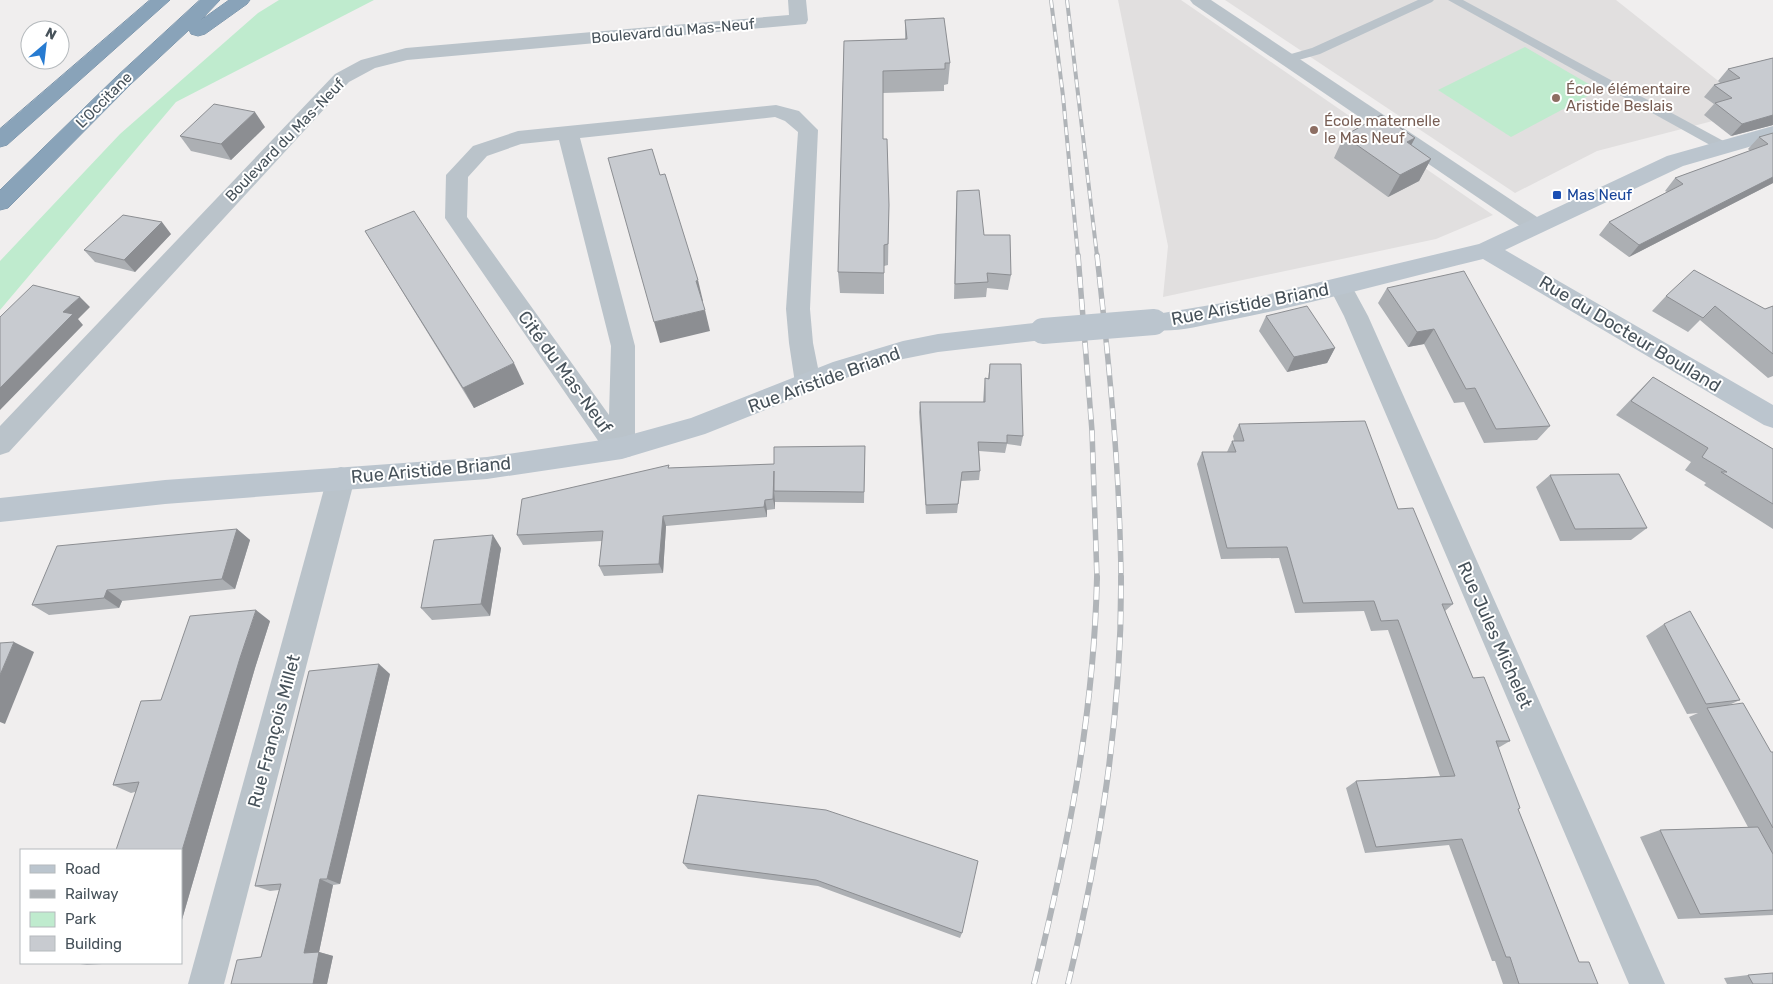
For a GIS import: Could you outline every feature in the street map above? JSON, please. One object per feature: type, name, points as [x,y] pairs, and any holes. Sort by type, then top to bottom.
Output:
[{"type":"highway","points":[[0,140],[161,0]]},
{"type":"highway","name":"L'Occitane","points":[[0,203],[124,80],[211,0]]},
{"type":"highway","points":[[124,80],[241,0]]},
{"type":"street","name":"Boulevard du Mas-Neuf","points":[[0,444],[342,78],[368,64],[406,54],[799,20],[797,0]]},
{"type":"street","points":[[1200,0],[1535,226]]},
{"type":"street","name":"Cité du Mas-Neuf","points":[[622,448],[608,434],[456,218],[457,176],[480,152],[518,138],[776,111],[792,116],[808,130],[798,309],[801,343],[808,383]]},
{"type":"street","name":"Cité du Mas-Neuf","points":[[568,133],[623,346],[622,448]]},
{"type":"street","name":"Rue Aristide Briand","points":[[0,510],[165,492],[486,468],[622,448],[696,427],[842,369],[903,350],[956,341],[1044,331],[1154,322],[1226,312],[1341,287],[1486,250],[1675,161],[1773,133]]},
{"type":"street","name":"Rue du Docteur Boulland","points":[[1486,250],[1773,418]]},
{"type":"street","name":"Rue Jules Michelet","points":[[1341,287],[1356,316],[1647,984]]},
{"type":"street","name":"Rue François Millet","points":[[206,984],[340,478]]},
{"type":"lane","points":[[1288,59],[1316,51],[1428,0]]},
{"type":"lane","points":[[1454,0],[1724,147]]},
{"type":"shaded area","points":[[1118,0],[1181,0],[1493,215],[1436,239],[1163,297],[1168,246]]},
{"type":"shaded area","name":"École élémentaire Aristide Beslais","points":[[1225,0],[1616,0],[1755,110],[1597,151],[1515,193]]},
{"type":"green space","points":[[279,0],[374,0],[176,102],[0,310],[0,261],[120,134],[258,13]]},
{"type":"green space","points":[[1525,47],[1599,90],[1511,137],[1438,90]]},
{"type":"building","points":[[944,18],[950,63],[945,63],[945,69],[883,71],[883,139],[887,139],[889,205],[888,244],[884,245],[884,273],[838,272],[844,41],[907,39],[905,20]]},
{"type":"building","points":[[1773,58],[1773,115],[1742,124],[1715,103],[1732,98],[1714,85],[1740,78],[1728,69]]},
{"type":"building","points":[[214,104],[255,112],[221,144],[180,136]]},
{"type":"building","points":[[1381,115],[1415,138],[1407,142],[1431,159],[1400,175],[1344,136]]},
{"type":"building","points":[[1773,133],[1773,177],[1639,245],[1609,222],[1683,184],[1675,178],[1768,144],[1759,137]]},
{"type":"building","points":[[652,149],[660,175],[665,174],[698,280],[696,281],[705,310],[654,322],[608,158]]},
{"type":"building","points":[[979,190],[984,235],[1010,235],[1011,275],[987,273],[988,282],[955,284],[957,191]]},
{"type":"building","points":[[414,211],[514,363],[463,388],[365,231]]},
{"type":"building","points":[[123,215],[162,222],[124,260],[84,250]]},
{"type":"building","points":[[1694,270],[1765,309],[1773,306],[1773,354],[1715,306],[1703,318],[1666,296]]},
{"type":"building","points":[[1464,271],[1550,426],[1496,429],[1475,388],[1466,389],[1434,329],[1417,332],[1387,288]]},
{"type":"building","points":[[33,285],[80,297],[63,312],[73,314],[0,388],[0,317]]},
{"type":"building","points":[[1307,306],[1335,348],[1294,357],[1266,316]]},
{"type":"building","points":[[990,364],[1021,364],[1023,436],[1007,435],[1007,443],[978,442],[980,471],[962,472],[958,504],[926,505],[920,402],[985,402],[985,378],[989,379]]},
{"type":"building","points":[[1653,377],[1773,449],[1773,504],[1721,472],[1727,472],[1702,457],[1708,448],[1631,401]]},
{"type":"building","points":[[1365,421],[1398,509],[1413,508],[1453,604],[1442,604],[1473,678],[1484,677],[1510,741],[1496,741],[1520,808],[1518,809],[1579,962],[1589,962],[1598,984],[1519,984],[1510,957],[1506,957],[1462,839],[1376,847],[1356,781],[1455,776],[1398,620],[1381,621],[1374,601],[1303,603],[1287,547],[1227,548],[1202,452],[1236,452],[1232,441],[1244,441],[1239,424]]},
{"type":"building","points":[[865,446],[864,492],[774,491],[774,471],[773,499],[765,500],[764,507],[663,516],[659,564],[599,566],[603,531],[517,535],[522,499],[669,465],[668,468],[774,464],[774,447]]},
{"type":"building","points":[[1619,474],[1647,528],[1575,529],[1550,475]]},
{"type":"building","points":[[237,529],[222,579],[107,590],[104,598],[32,605],[57,546]]},
{"type":"building","points":[[493,535],[481,604],[421,608],[434,540]]},
{"type":"building","points":[[256,610],[182,851],[182,849],[116,849],[139,782],[113,785],[141,701],[161,700],[190,616]]},
{"type":"building","points":[[1690,611],[1740,700],[1706,704],[1664,624]]},
{"type":"building","points":[[14,642],[0,675],[0,643]]},
{"type":"building","points":[[379,664],[327,879],[320,879],[304,953],[319,952],[313,984],[231,984],[237,960],[261,957],[281,884],[255,886],[309,671]]},
{"type":"building","points":[[1743,703],[1771,752],[1773,752],[1773,828],[1707,708]]},
{"type":"building","points":[[698,795],[826,810],[978,861],[962,933],[816,880],[683,863]]},
{"type":"building","points":[[1758,827],[1773,854],[1773,910],[1700,914],[1660,830]]},
{"type":"building","points":[[1773,973],[1773,984],[1753,984],[1748,975]]},
{"type":"railway","points":[[1051,0],[1063,96],[1078,256]]},
{"type":"railway","points":[[1067,0],[1097,256]]},
{"type":"railway","points":[[1078,255],[1092,431],[1097,578]]},
{"type":"railway","points":[[1097,255],[1110,376],[1116,457],[1121,578]]},
{"type":"railway","points":[[1034,984],[1068,833],[1077,782],[1091,680],[1097,578]]},
{"type":"railway","points":[[1068,984],[1090,883],[1107,782],[1118,680],[1121,578]]},
{"type":"place","name":"École élémentaire Aristide Beslais","points":[[1556,98]]},
{"type":"place","name":"École maternelle le Mas Neuf","points":[[1314,130]]},
{"type":"place","name":"Mas Neuf","points":[[1557,195]]}]
